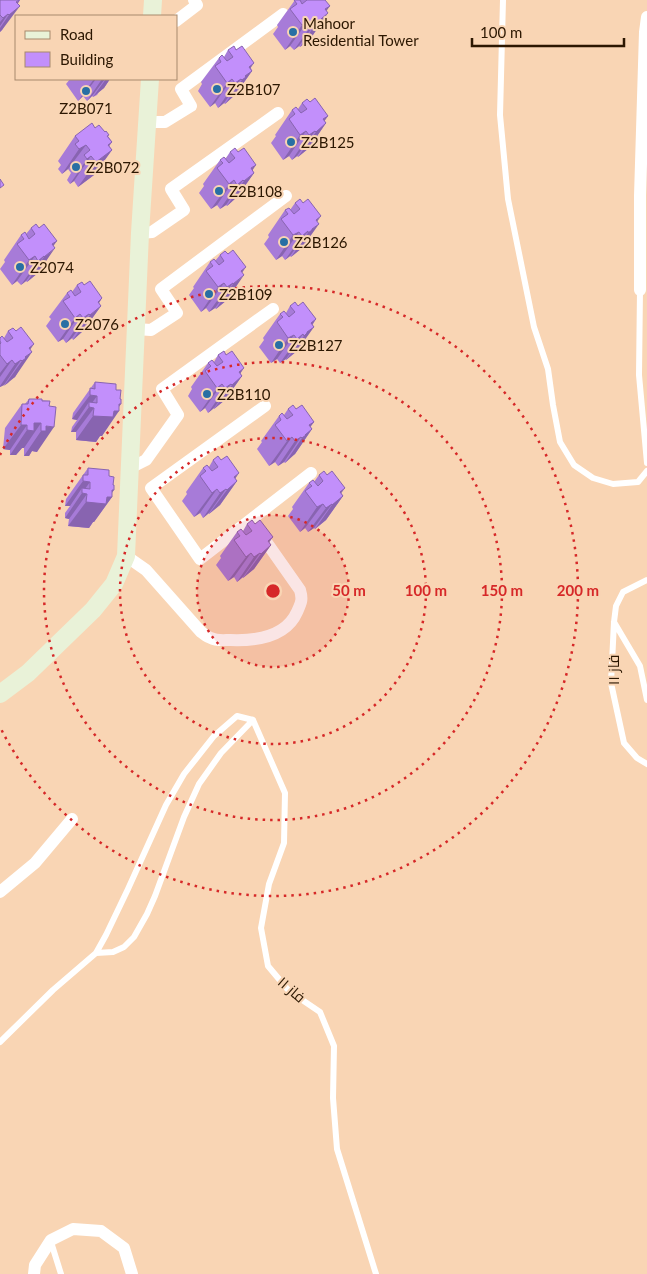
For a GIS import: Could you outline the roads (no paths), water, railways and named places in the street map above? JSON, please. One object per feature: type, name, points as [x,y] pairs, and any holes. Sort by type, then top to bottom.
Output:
[{"type":"street","points":[[152,15],[153,0]]},
{"type":"street","points":[[178,19],[197,5],[194,0]]},
{"type":"street","points":[[148,122],[166,122],[190,106],[181,89],[283,14]]},
{"type":"street","points":[[640,290],[640,186],[647,17]]},
{"type":"street","points":[[0,694],[28,672],[93,610],[114,584],[126,556],[140,233],[150,80]]},
{"type":"street","points":[[140,233],[152,232],[184,210],[171,189],[278,113]]},
{"type":"street","points":[[136,329],[151,330],[177,313],[161,289],[286,196]]},
{"type":"street","points":[[130,468],[146,460],[178,415],[162,389],[274,310]]},
{"type":"street","points":[[265,406],[151,488],[200,559],[311,473]]},
{"type":"street","points":[[126,556],[146,570],[201,632],[211,638],[248,641],[277,633],[290,624],[297,614],[302,599],[300,590],[252,520]]},
{"type":"street","points":[[0,892],[35,863],[72,820]]},
{"type":"street","points":[[34,1274],[34,1265],[51,1240],[73,1229],[101,1231],[124,1248],[132,1274]]},
{"type":"lane","points":[[503,0],[500,115],[508,199],[534,327],[548,369],[560,442],[574,465],[593,478],[613,484],[638,482],[647,471]]},
{"type":"lane","points":[[640,290],[639,375],[647,463]]},
{"type":"lane","name":"فاز ۱۱","points":[[647,580],[623,592],[616,606],[611,683],[624,743],[637,758],[647,764]]},
{"type":"lane","points":[[614,622],[640,666],[647,700]]},
{"type":"lane","points":[[0,1042],[53,990],[96,953],[128,889],[166,805],[184,774],[214,736],[237,716],[252,720],[222,753],[199,784],[184,817],[155,896],[134,937],[124,947],[113,952],[96,953]]},
{"type":"lane","name":"فاز ۱۱","points":[[252,720],[285,793],[284,843],[269,884],[261,928],[268,966],[289,991],[320,1012],[334,1046],[333,1098],[337,1149],[376,1274]]},
{"type":"lane","points":[[51,1240],[60,1274]]},
{"type":"place","name":"Mahoor Residential Tower","points":[[293,32]]},
{"type":"place","name":"Z2B107","points":[[217,89]]},
{"type":"place","name":"Z2B071","points":[[86,91]]},
{"type":"place","name":"Z2B125","points":[[291,142]]},
{"type":"place","name":"Z2B072","points":[[76,167]]},
{"type":"place","name":"Z2B108","points":[[219,191]]},
{"type":"place","name":"Z2B126","points":[[284,242]]},
{"type":"place","name":"Z2074","points":[[20,267]]},
{"type":"place","name":"Z2B109","points":[[209,294]]},
{"type":"place","name":"Z2076","points":[[65,324]]},
{"type":"place","name":"Z2B127","points":[[279,345]]},
{"type":"place","name":"Z2B110","points":[[207,394]]}]
